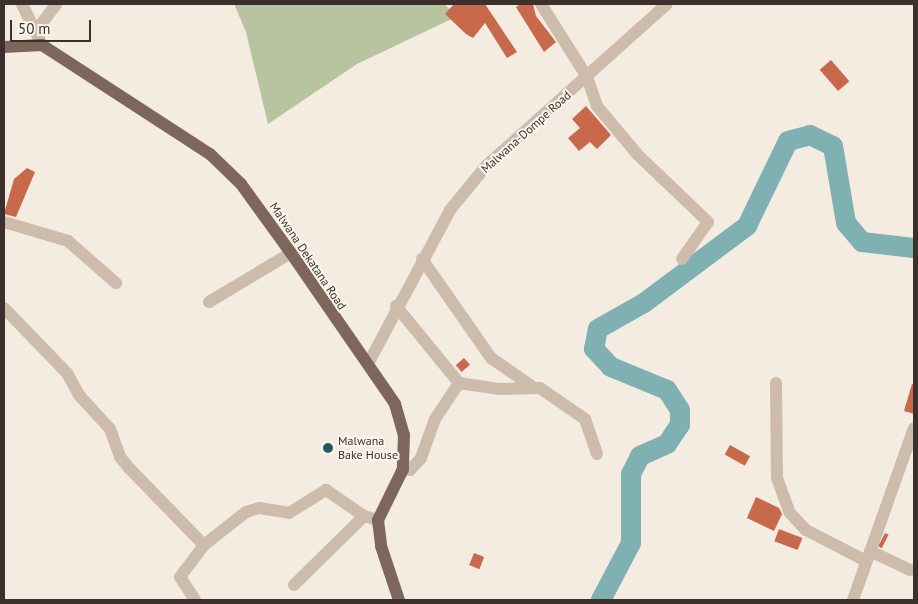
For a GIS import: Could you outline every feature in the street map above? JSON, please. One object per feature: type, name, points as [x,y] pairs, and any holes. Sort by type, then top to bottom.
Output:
[{"type":"main road","points":[[4,47],[42,45]]},
{"type":"main road","name":"Malwana Dekatana Road","points":[[42,45],[210,154],[241,184],[291,253],[345,336],[369,362],[395,404],[404,435],[403,469],[378,520]]},
{"type":"main road","points":[[378,520],[380,546],[398,600]]},
{"type":"street","points":[[22,4],[42,45]]},
{"type":"street","points":[[36,31],[56,4]]},
{"type":"street","points":[[541,4],[587,77],[598,106],[638,155],[708,222],[682,259]]},
{"type":"street","name":"Malwana-Dompe Road","points":[[369,362],[396,306],[450,210],[487,165],[667,4]]},
{"type":"street","points":[[4,222],[68,241],[116,283]]},
{"type":"street","points":[[209,302],[291,253]]},
{"type":"street","points":[[422,259],[491,358],[585,419],[597,454]]},
{"type":"street","points":[[396,306],[459,383],[498,389],[533,387]]},
{"type":"street","points":[[4,308],[68,373],[79,395],[110,429],[129,468],[204,545]]},
{"type":"street","points":[[403,469],[410,470],[421,458],[435,419],[459,383]]},
{"type":"street","points":[[776,384],[777,478],[790,513],[806,530],[868,556],[910,570]]},
{"type":"street","points":[[853,600],[914,428]]},
{"type":"street","points":[[195,600],[180,578],[204,545],[246,512],[259,508],[289,513],[326,490],[364,516],[378,520]]},
{"type":"street","points":[[294,585],[364,516]]},
{"type":"green space","points":[[234,4],[444,4],[458,16],[357,64],[268,124],[246,32]]},
{"type":"building","points":[[454,4],[485,4],[517,52],[507,58],[485,23],[473,38],[466,34],[445,14]]},
{"type":"building","points":[[521,4],[533,4],[536,16],[556,42],[544,52],[516,7]]},
{"type":"building","points":[[831,60],[849,81],[838,91],[820,70]]},
{"type":"building","points":[[586,106],[611,135],[597,149],[590,142],[579,151],[568,138],[580,128],[572,119]]},
{"type":"building","points":[[27,168],[35,172],[16,217],[4,214],[14,179]]},
{"type":"building","points":[[464,358],[470,365],[462,372],[456,365]]},
{"type":"building","points":[[912,384],[914,385],[914,414],[904,411]]},
{"type":"building","points":[[730,445],[750,456],[745,466],[725,455]]},
{"type":"building","points":[[756,497],[779,508],[782,514],[774,531],[747,518]]},
{"type":"building","points":[[779,529],[802,538],[798,550],[774,541]]},
{"type":"building","points":[[885,533],[889,535],[882,548],[878,546]]},
{"type":"building","points":[[474,553],[484,557],[479,569],[469,565]]},
{"type":"waterway","points":[[601,600],[631,543],[631,474],[640,456],[667,444],[680,425],[680,410],[667,390],[611,367],[594,349],[598,329],[644,303],[747,226],[788,141],[810,135],[833,146],[846,223],[862,242],[914,248]]},
{"type":"place","name":"Malwana Bake House","points":[[328,448]]}]
